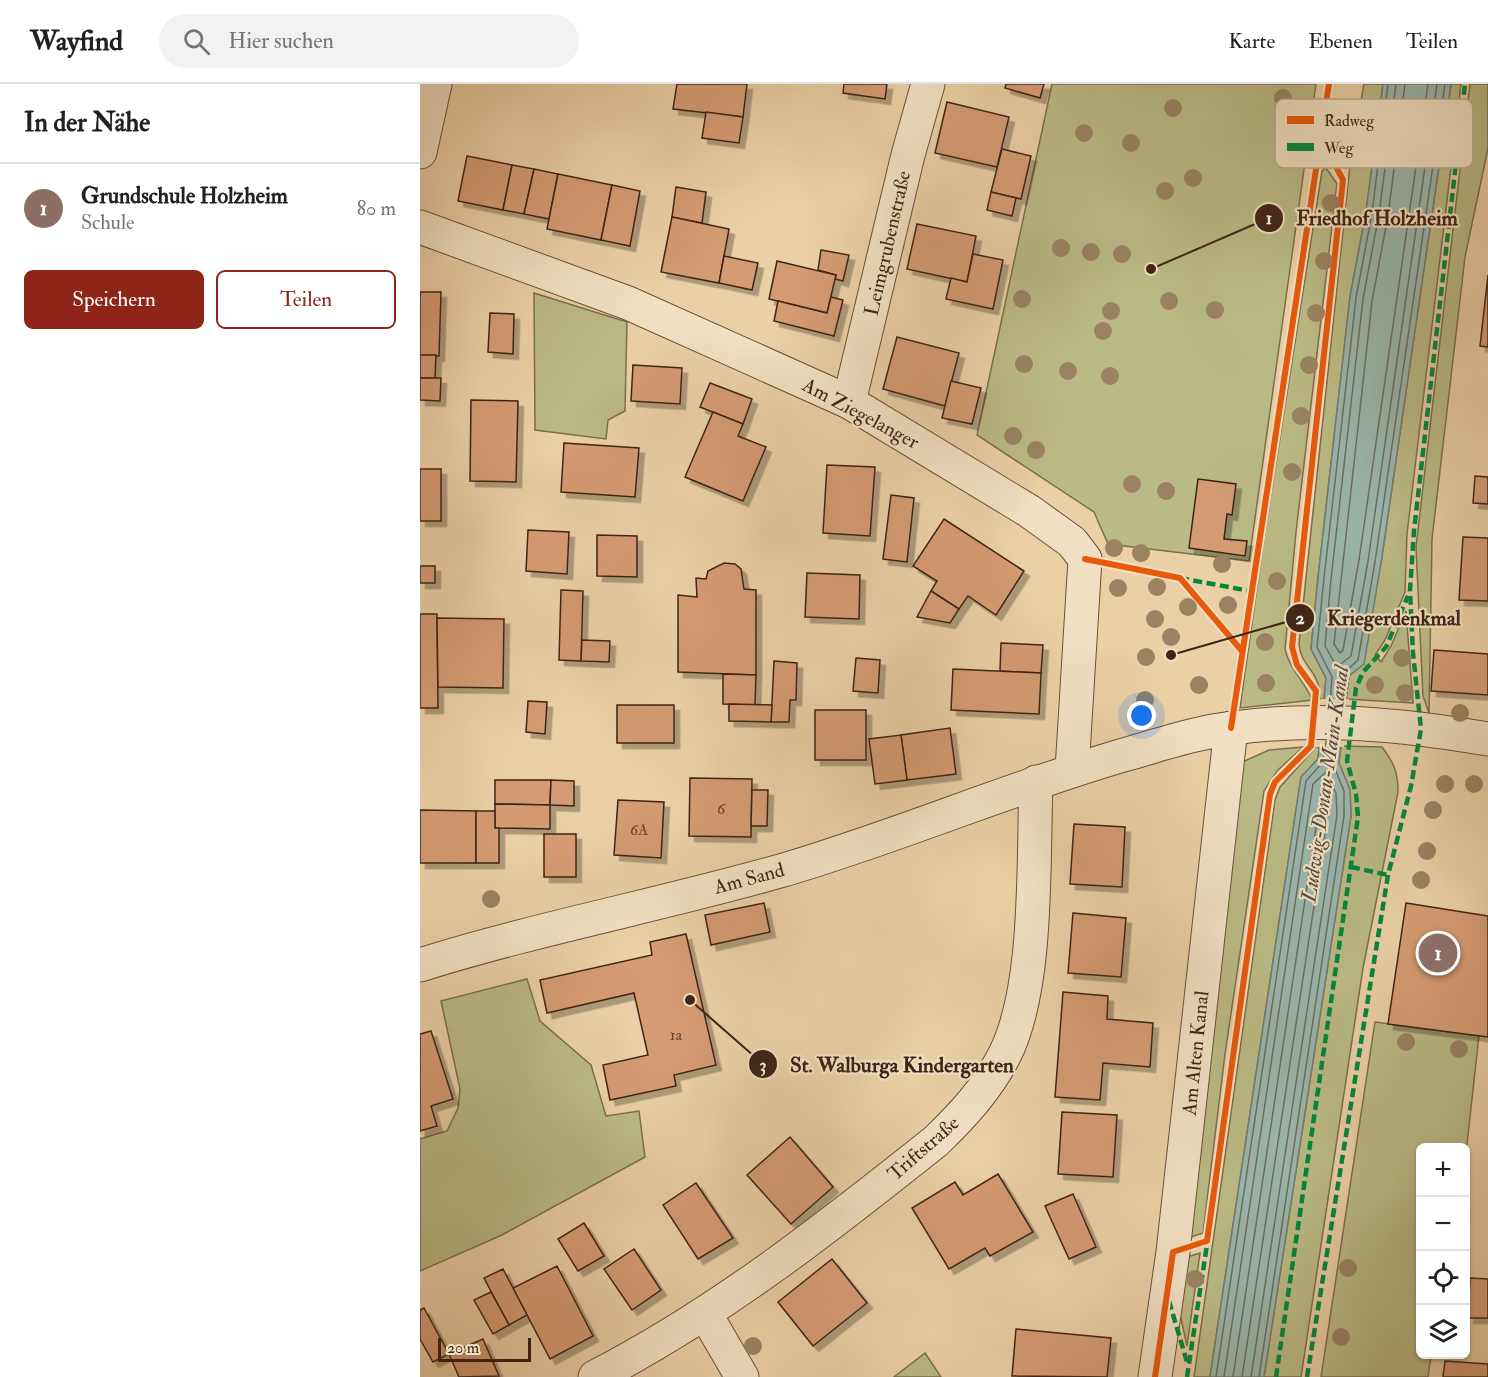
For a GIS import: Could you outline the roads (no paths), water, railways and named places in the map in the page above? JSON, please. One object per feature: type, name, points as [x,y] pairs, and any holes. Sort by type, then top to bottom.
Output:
[{"type":"street","points":[[420,152],[435,84]]},
{"type":"street","name":"Leimgrubenstraße","points":[[849,402],[908,155],[928,84]]},
{"type":"street","name":"Am Ziegelanger","points":[[420,227],[628,303],[849,402],[1029,511],[1072,542],[1085,559],[1072,770]]},
{"type":"street","name":"Am Sand","points":[[420,965],[781,871],[874,841],[1072,770],[1231,728],[1267,724],[1330,722],[1383,725],[1488,739]]},
{"type":"street","name":"Am Alten Kanal","points":[[1155,1377],[1173,1252],[1231,728]]},
{"type":"street","name":"Triftstraße","points":[[595,1377],[706,1315],[759,1279],[936,1141],[972,1102],[1004,1055],[1016,1023],[1027,974],[1036,782]]},
{"type":"street","points":[[706,1315],[742,1377]]},
{"type":"water","points":[[1383,84],[1451,84],[1449,99],[1381,99]]},
{"type":"water","name":"Ludwig-Donau-Main-Kanal","points":[[1372,168],[1439,168],[1364,664],[1349,676],[1339,763],[1350,790],[1351,816],[1264,1377],[1210,1377],[1301,777],[1318,759],[1326,678],[1311,649],[1350,297]]},
{"type":"place","name":"Friedhof Holzheim","points":[[1151,269]]},
{"type":"place","name":"Kriegerdenkmal","points":[[1171,655]]},
{"type":"place","name":"Grundschule Holzheim","points":[[1438,953]]},
{"type":"place","name":"St. Walburga Kindergarten","points":[[690,1000]]}]
